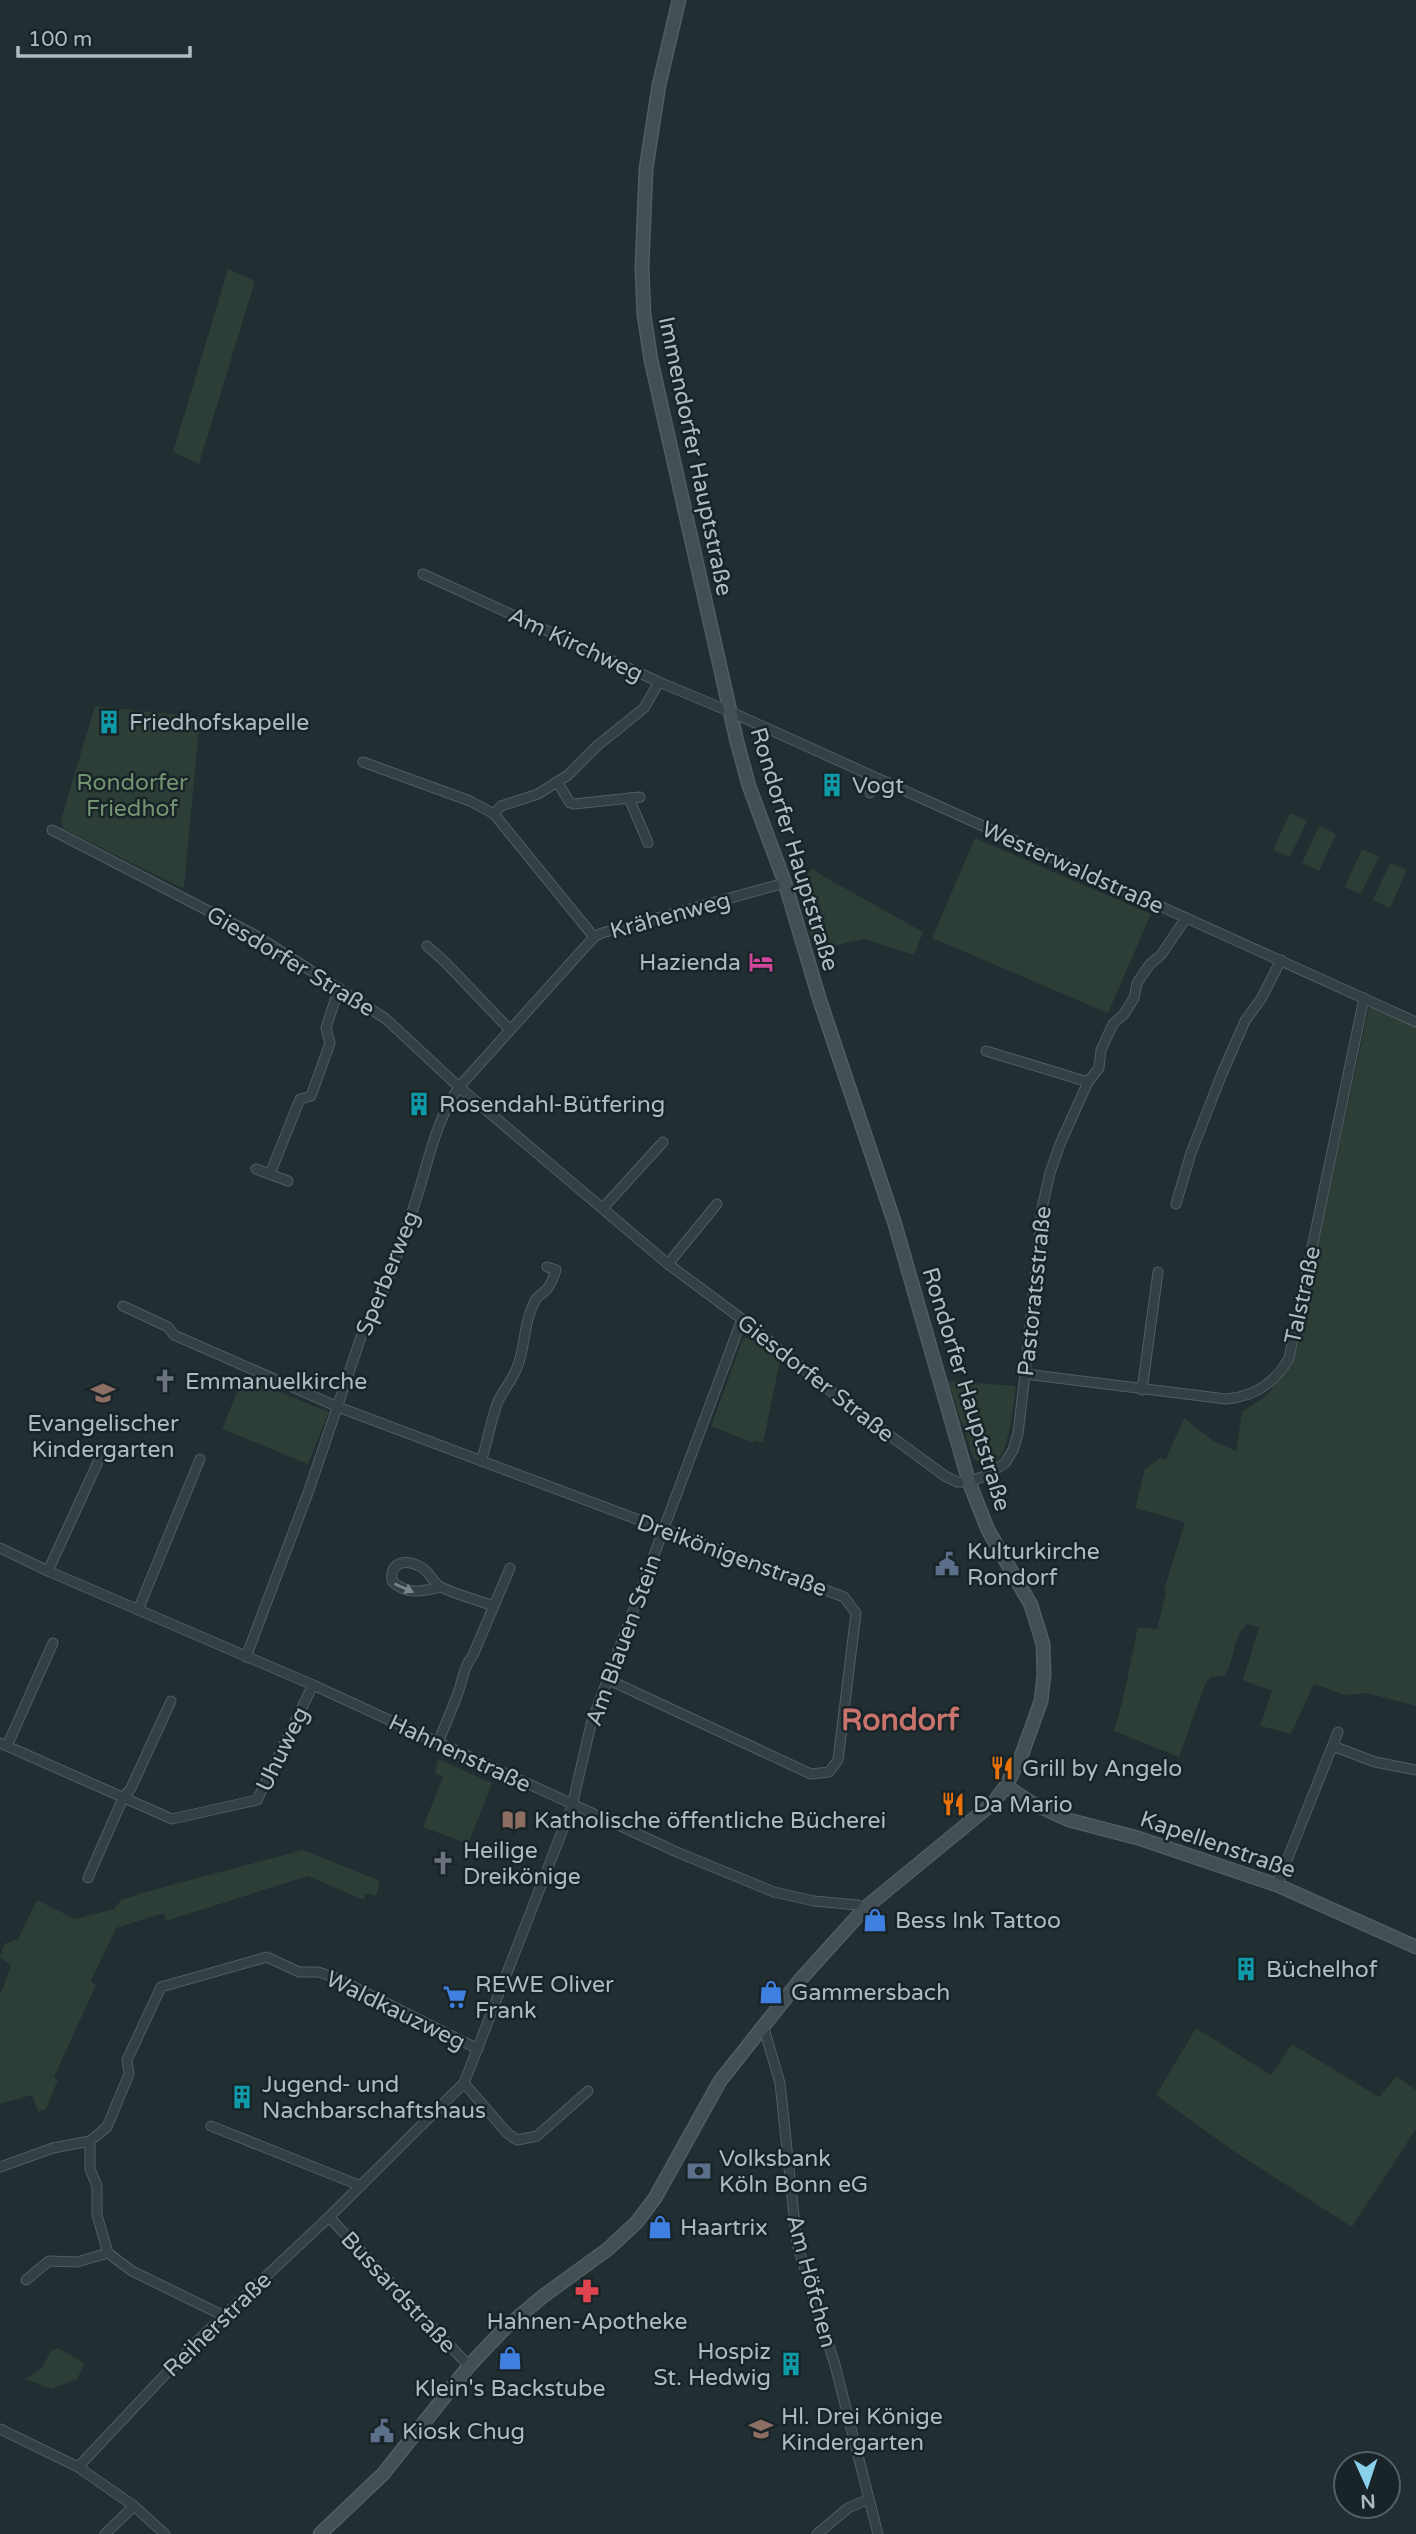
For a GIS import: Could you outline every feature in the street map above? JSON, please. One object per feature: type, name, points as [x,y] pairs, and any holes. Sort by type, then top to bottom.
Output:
[{"type":"street","name":"Immendorfer Hauptstraße","points":[[679,0],[659,85],[646,169],[642,267],[644,315],[667,436],[731,712]]},
{"type":"street","name":"Am Kirchweg","points":[[423,574],[731,712]]},
{"type":"street","points":[[494,814],[501,806],[538,794],[558,783],[597,746],[644,708],[659,682]]},
{"type":"street","name":"Westerwaldstraße","points":[[731,712],[1416,1022]]},
{"type":"street","name":"Rondorfer Hauptstraße","points":[[320,2534],[383,2474],[469,2366],[517,2318],[608,2249],[637,2222],[655,2198],[720,2081],[800,1980],[866,1909],[978,1816],[1006,1786],[1022,1754],[1041,1700],[1044,1644],[1031,1605],[988,1530],[969,1482],[894,1221],[820,1001],[785,883],[749,786],[731,712]]},
{"type":"street","points":[[363,762],[470,801],[494,814],[594,937]]},
{"type":"street","points":[[870,793],[881,780]]},
{"type":"street","points":[[558,783],[570,803],[575,804],[640,797]]},
{"type":"street","points":[[629,798],[648,843]]},
{"type":"street","name":"Giesdorfer Straße","points":[[52,830],[257,936],[386,1019],[459,1087],[668,1264],[742,1319],[844,1402],[945,1476],[957,1482],[969,1482]]},
{"type":"street","name":"Krähenweg","points":[[459,1087],[594,937],[785,883]]},
{"type":"street","name":"Pastoratsstraße","points":[[969,1482],[987,1475],[1005,1463],[1018,1434],[1042,1208],[1060,1144],[1088,1082],[1099,1068],[1101,1050],[1113,1024],[1124,1014],[1134,998],[1137,983],[1150,964],[1161,954],[1186,918]]},
{"type":"street","points":[[426,946],[445,962],[510,1030]]},
{"type":"street","points":[[1176,1204],[1191,1153],[1226,1065],[1245,1021],[1261,999],[1281,960]]},
{"type":"street","points":[[270,1174],[300,1099],[311,1096],[325,1059],[330,1043],[326,1028],[339,988]]},
{"type":"street","name":"Talstraße","points":[[1025,1374],[1226,1399],[1241,1398],[1266,1385],[1284,1367],[1289,1358],[1364,998]]},
{"type":"street","points":[[986,1051],[1088,1082]]},
{"type":"street","name":"Sperberweg","points":[[246,1657],[338,1408],[341,1390],[363,1331],[376,1310],[444,1115],[459,1087]]},
{"type":"street","points":[[603,1208],[663,1142]]},
{"type":"street","points":[[256,1169],[288,1181]]},
{"type":"street","points":[[668,1264],[717,1204]]},
{"type":"street","points":[[481,1461],[490,1439],[489,1426],[502,1391],[514,1378],[520,1361],[530,1312],[537,1296],[548,1289],[556,1270],[547,1266]]},
{"type":"street","points":[[1142,1390],[1158,1272]]},
{"type":"street","name":"Dreikönigenstraße","points":[[123,1306],[167,1327],[174,1335],[338,1408],[844,1597],[856,1613],[838,1760],[829,1772],[811,1774],[609,1680]]},
{"type":"street","name":"Am Blauen Stein","points":[[572,1806],[586,1740],[742,1319]]},
{"type":"street","points":[[48,1571],[103,1451]]},
{"type":"street","points":[[138,1610],[200,1459]]},
{"type":"street","name":"Hahnenstraße","points":[[0,1548],[313,1685],[572,1806],[774,1892],[814,1901],[857,1905],[866,1909]]},
{"type":"street","points":[[441,1587],[413,1592],[397,1586],[392,1581],[391,1574],[394,1566],[407,1562],[421,1567],[441,1587],[494,1606]]},
{"type":"street","points":[[438,1742],[460,1689],[460,1679],[466,1664],[473,1655],[510,1568]]},
{"type":"street","name":"Uhuweg","points":[[53,1643],[4,1745],[173,1819],[257,1800],[313,1685]]},
{"type":"street","points":[[88,1878],[123,1798],[131,1787],[171,1701]]},
{"type":"street","points":[[1277,1885],[1338,1731]]},
{"type":"street","points":[[1333,1746],[1375,1762],[1416,1770]]},
{"type":"street","name":"Kapellenstraße","points":[[1006,1786],[1069,1820],[1138,1838],[1277,1885],[1416,1947]]},
{"type":"street","name":"Reiherstraße","points":[[78,2466],[194,2344],[329,2217],[464,2084],[572,1806]]},
{"type":"street","name":"Waldkauzweg","points":[[90,2141],[107,2127],[129,2074],[127,2060],[160,1987],[267,1957],[299,1972],[317,1972],[334,1977],[478,2049]]},
{"type":"street","name":"Am Höfchen","points":[[762,2025],[780,2083],[797,2244],[835,2365],[878,2534]]},
{"type":"street","points":[[464,2084],[507,2133],[517,2140],[537,2136],[588,2091]]},
{"type":"street","points":[[211,2126],[361,2186]]},
{"type":"street","points":[[0,2167],[53,2148],[90,2141],[90,2169],[97,2186],[99,2204],[97,2216],[107,2253],[132,2271],[224,2316]]},
{"type":"street","name":"Bussardstraße","points":[[329,2217],[469,2366]]},
{"type":"street","points":[[26,2280],[49,2261],[77,2262],[107,2253]]},
{"type":"street","points":[[0,2429],[78,2466],[134,2506],[165,2534]]},
{"type":"street","points":[[817,2534],[848,2508],[869,2499]]},
{"type":"street","points":[[105,2534],[134,2506]]},
{"type":"green space","points":[[228,269],[255,281],[199,464],[173,452]]},
{"type":"green space","name":"Rondorfer Friedhof","points":[[95,706],[200,717],[182,888],[63,829],[61,820]]},
{"type":"green space","points":[[1290,813],[1307,821],[1290,857],[1273,850]]},
{"type":"green space","points":[[1319,826],[1336,834],[1319,871],[1302,863]]},
{"type":"green space","points":[[975,838],[1151,914],[1108,1013],[932,938]]},
{"type":"green space","points":[[1362,849],[1379,857],[1361,894],[1345,887]]},
{"type":"green space","points":[[1390,863],[1407,870],[1390,908],[1373,900]]},
{"type":"green space","points":[[813,868],[923,932],[914,955],[864,939],[815,950],[797,886]]},
{"type":"green space","points":[[1369,1007],[1416,1027],[1416,1706],[1367,1693],[1345,1695],[1314,1684],[1291,1734],[1260,1726],[1272,1691],[1243,1680],[1259,1627],[1247,1624],[1238,1636],[1225,1676],[1211,1677],[1206,1682],[1179,1757],[1114,1731],[1138,1627],[1157,1629],[1166,1592],[1164,1590],[1185,1522],[1135,1508],[1145,1469],[1160,1458],[1166,1459],[1184,1418],[1212,1440],[1236,1451],[1242,1412],[1267,1395],[1293,1361]]},
{"type":"green space","points":[[750,1337],[780,1361],[763,1443],[754,1443],[711,1426],[743,1339]]},
{"type":"green space","points":[[243,1377],[329,1412],[308,1464],[222,1429]]},
{"type":"green space","points":[[948,1381],[1016,1386],[1007,1439],[1004,1449],[994,1463],[983,1465],[973,1458]]},
{"type":"green space","points":[[438,1759],[492,1783],[468,1844],[423,1827],[443,1777],[435,1773]]},
{"type":"green space","points":[[303,1850],[380,1881],[376,1896],[365,1893],[364,1900],[308,1876],[166,1921],[164,1913],[116,1928],[91,1981],[96,1985],[54,2077],[58,2080],[46,2109],[38,2112],[32,2095],[0,2104],[0,1995],[11,1966],[0,1957],[4,1944],[18,1939],[37,1900],[75,1919],[114,1909],[121,1900],[149,1891]]},
{"type":"green space","points":[[1196,2028],[1271,2075],[1292,2044],[1379,2097],[1397,2076],[1416,2090],[1416,2129],[1352,2227],[1232,2150],[1156,2095]]},
{"type":"green space","points":[[57,2348],[85,2363],[77,2379],[51,2389],[26,2379],[42,2368],[51,2351]]},
{"type":"place","name":"Friedhofskapelle","points":[[109,722]]},
{"type":"place","name":"Vogt","points":[[832,785]]},
{"type":"place","name":"Hazienda","points":[[761,962]]},
{"type":"place","name":"Rosendahl-Bütfering","points":[[419,1104]]},
{"type":"place","name":"Emmanuelkirche","points":[[165,1381]]},
{"type":"place","name":"Evangelischer Kindergarten","points":[[103,1393]]},
{"type":"place","name":"Kulturkirche Rondorf","points":[[947,1564]]},
{"type":"place","name":"Grill by Angelo","points":[[1002,1768]]},
{"type":"place","name":"Da Mario","points":[[953,1804]]},
{"type":"place","name":"Katholische öffentliche Bücherei","points":[[514,1820]]},
{"type":"place","name":"Heilige Dreikönige","points":[[443,1863]]},
{"type":"place","name":"Bess Ink Tattoo","points":[[875,1920]]},
{"type":"place","name":"Büchelhof","points":[[1246,1969]]},
{"type":"place","name":"Gammersbach","points":[[771,1992]]},
{"type":"place","name":"REWE Oliver Frank","points":[[455,1997]]},
{"type":"place","name":"Jugend- und Nachbarschaftshaus","points":[[242,2097]]},
{"type":"place","name":"Volksbank Köln Bonn eG","points":[[699,2171]]},
{"type":"place","name":"Haartrix","points":[[660,2227]]},
{"type":"place","name":"Hahnen-Apotheke","points":[[587,2291]]},
{"type":"place","name":"Klein's Backstube","points":[[510,2358]]},
{"type":"place","name":"Hospiz St. Hedwig","points":[[791,2364]]},
{"type":"place","name":"Hl. Drei Könige Kindergarten","points":[[761,2429]]},
{"type":"place","name":"Kiosk Chug","points":[[382,2431]]},
{"type":"district","name":"Rondorf","points":[[900,1720]]}]
